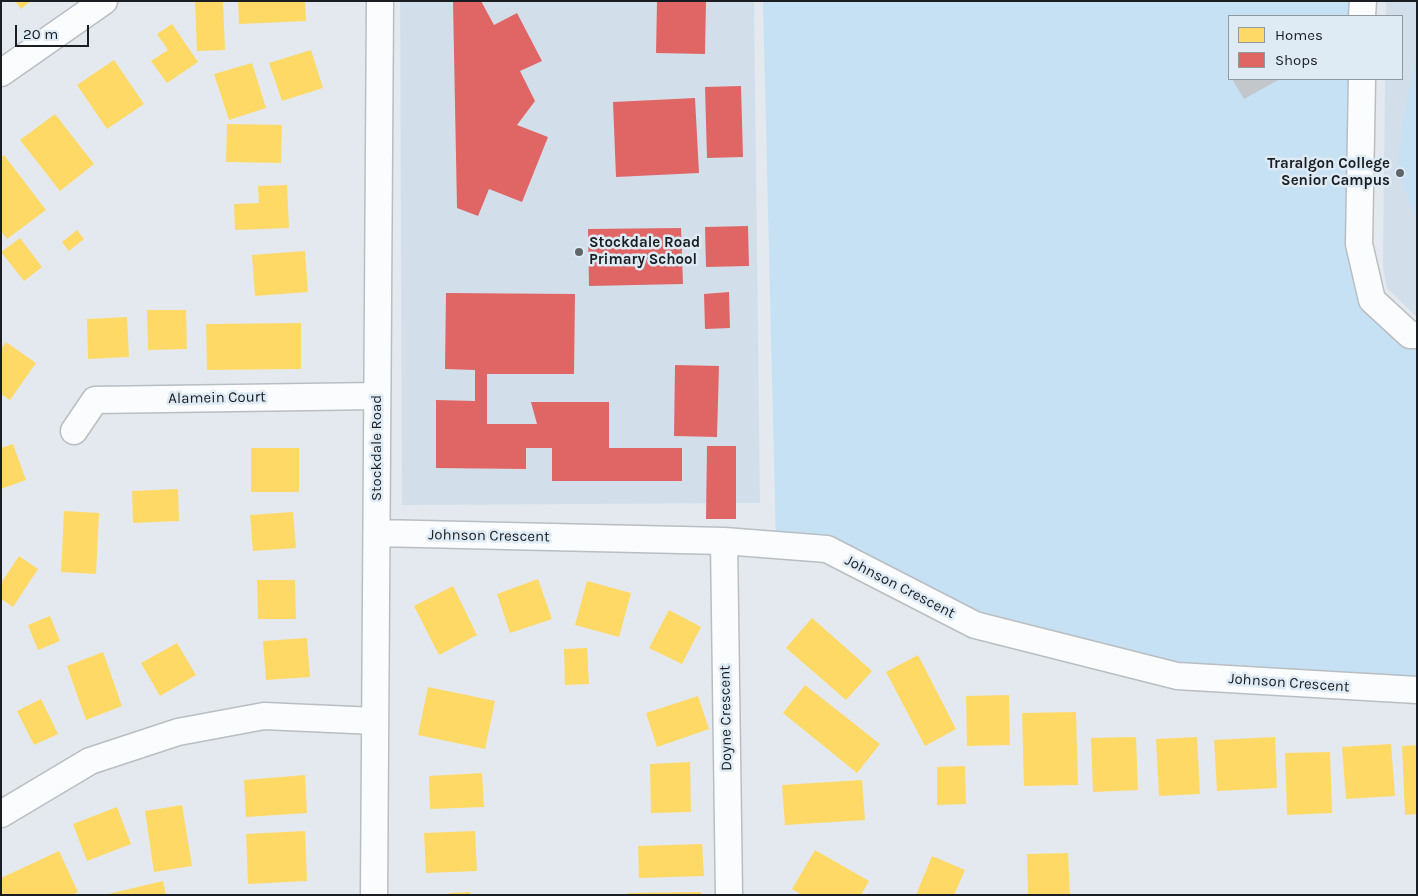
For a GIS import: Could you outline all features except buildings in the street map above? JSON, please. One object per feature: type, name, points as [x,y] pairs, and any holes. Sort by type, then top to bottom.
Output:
[{"type":"street","points":[[1,73],[104,1]]},
{"type":"street","name":"Stockdale Road","points":[[374,895],[380,1]]},
{"type":"street","points":[[1362,15],[1363,1]]},
{"type":"street","points":[[1362,80],[1359,244],[1372,300],[1410,334],[1417,335]]},
{"type":"street","name":"Alamein Court","points":[[74,431],[95,400],[376,396]]},
{"type":"street","name":"Johnson Crescent","points":[[377,533],[724,541],[827,549],[975,625],[1177,676],[1417,690]]},
{"type":"street","name":"Doyne Crescent","points":[[724,541],[729,895]]},
{"type":"street","points":[[1,814],[90,761],[178,732],[264,716],[375,721]]},
{"type":"shaded area","name":"Stockdale Road Primary School","points":[[400,1],[754,1],[760,503],[402,505]]},
{"type":"shaded area","points":[[763,1],[1363,1],[1362,15],[1228,15],[1228,80],[1362,80],[1372,300],[1417,335],[1417,690],[1177,676],[975,625],[827,549],[776,545]]},
{"type":"shaded area","name":"Traralgon College Senior Campus","points":[[1386,1],[1417,1],[1417,317],[1387,288],[1383,267],[1385,80],[1403,80],[1403,15],[1386,15]]},
{"type":"shaded area","points":[[1417,49],[1417,216],[1412,211],[1398,167],[1404,114]]},
{"type":"place","name":"Traralgon College Senior Campus","points":[[1400,173]]},
{"type":"place","name":"Stockdale Road Primary School","points":[[579,252]]}]
